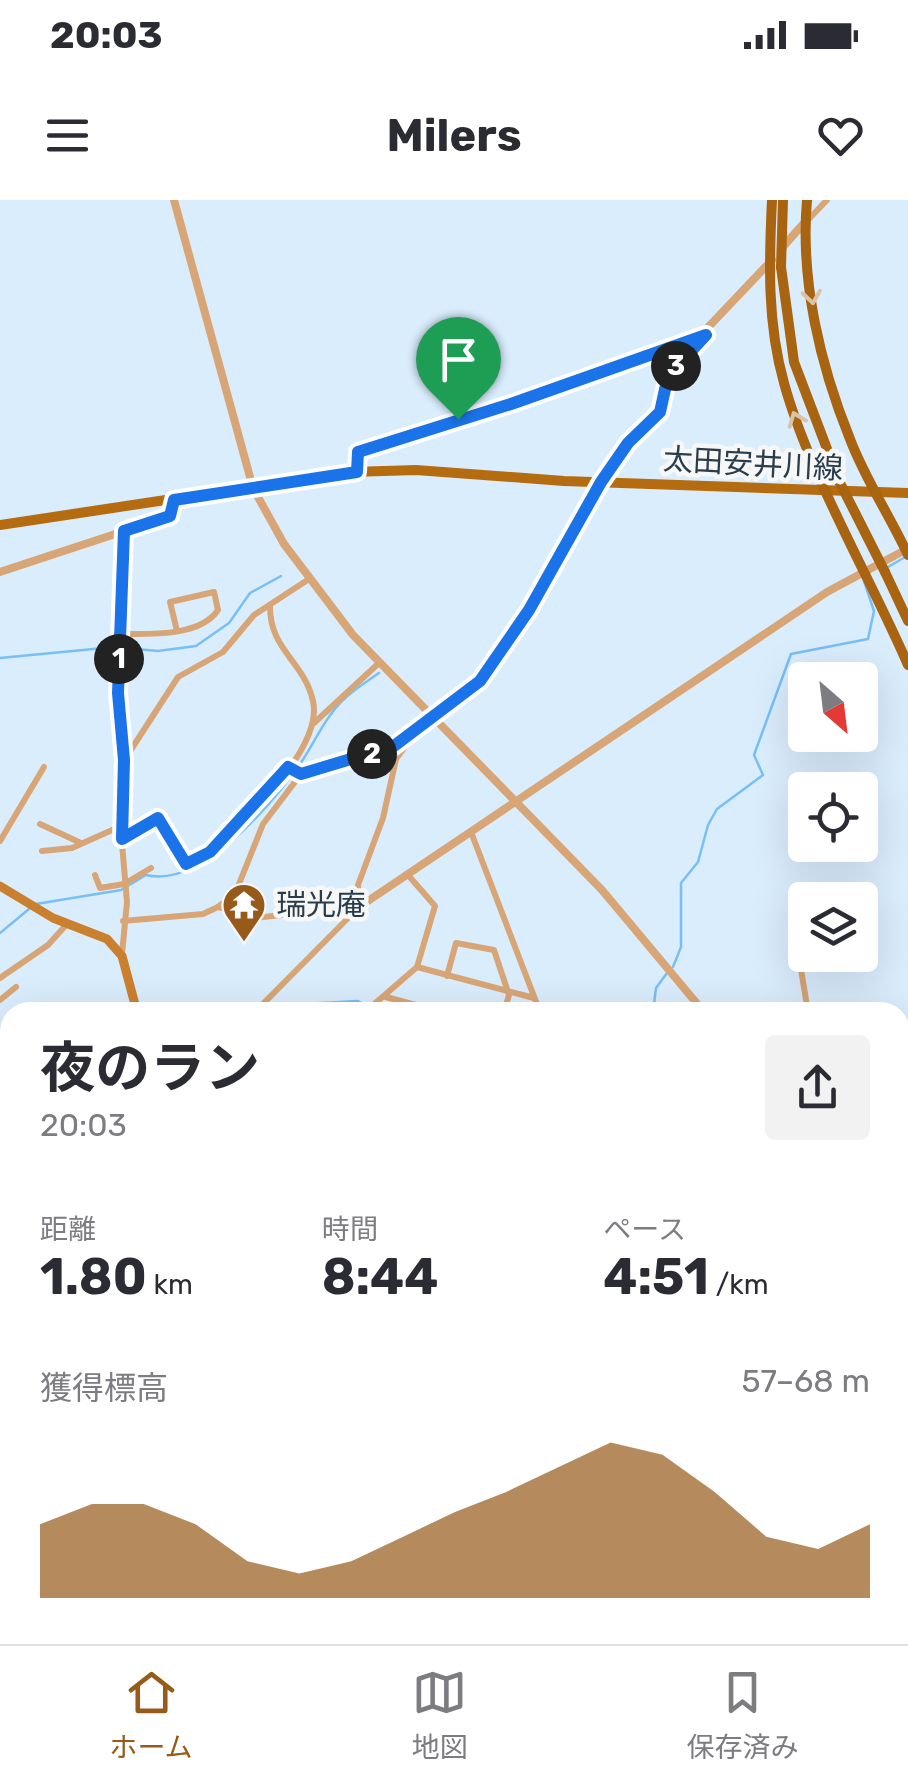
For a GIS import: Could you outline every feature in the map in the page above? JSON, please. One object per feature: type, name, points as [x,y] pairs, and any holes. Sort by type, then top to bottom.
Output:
[{"type":"highway","points":[[772,200],[769,262],[784,382],[829,493],[908,665]]},
{"type":"highway","points":[[783,200],[781,267],[794,362],[840,483],[908,621]]},
{"type":"highway","points":[[807,200],[811,295],[822,355],[850,442],[907,551]]},
{"type":"main road","name":"太田安井川線","points":[[0,524],[357,472],[416,470],[908,494]]},
{"type":"main road","points":[[0,886],[31,907],[107,939],[122,956],[134,1002]]},
{"type":"street","points":[[174,200],[254,488],[284,544],[380,662],[602,890],[696,1002]]},
{"type":"street","points":[[122,839],[158,818],[186,864],[210,852],[294,770],[373,754],[417,730],[480,681],[529,610],[601,482],[628,443],[660,412],[668,376],[826,200]]},
{"type":"street","points":[[357,472],[358,452],[511,404],[706,335]]},
{"type":"street","points":[[0,572],[170,516],[174,500]]},
{"type":"street","points":[[122,956],[124,760],[118,693],[124,531]]},
{"type":"street","points":[[266,1002],[359,907],[827,592],[907,551]]},
{"type":"street","points":[[124,760],[178,676],[223,652],[243,625],[309,579]]},
{"type":"street","points":[[120,634],[177,631],[212,619],[218,610],[214,592],[170,602],[177,631]]},
{"type":"street","points":[[124,921],[202,914],[235,894],[263,824],[306,745],[314,724],[314,702],[270,627],[270,605]]},
{"type":"street","points":[[314,724],[380,662]]},
{"type":"street","points":[[359,907],[358,885],[383,818],[396,758],[417,730]]},
{"type":"street","points":[[0,841],[44,767]]},
{"type":"street","points":[[40,824],[82,843]]},
{"type":"street","points":[[42,852],[82,843],[122,826]]},
{"type":"street","points":[[471,832],[536,1002]]},
{"type":"street","points":[[94,874],[100,888],[125,888],[152,868]]},
{"type":"street","points":[[378,1002],[417,967],[435,906],[408,875]]},
{"type":"street","points":[[218,907],[253,918],[359,907]]},
{"type":"street","points":[[0,978],[48,945],[68,923]]},
{"type":"street","points":[[446,976],[456,943],[494,950],[510,995],[508,1002]]},
{"type":"street","points":[[417,967],[510,995],[534,998]]},
{"type":"street","points":[[801,972],[806,1002]]},
{"type":"street","points":[[0,1000],[16,988]]},
{"type":"street","points":[[385,997],[404,1002]]},
{"type":"waterway","points":[[888,567],[907,556]]},
{"type":"waterway","points":[[0,658],[114,647],[158,651],[196,646],[229,623],[250,593],[281,576]]},
{"type":"waterway","points":[[673,967],[681,947],[681,883],[698,862],[708,825],[717,809],[763,775],[754,755],[791,654],[868,639],[874,611],[864,581]]},
{"type":"waterway","points":[[36,904],[121,890],[146,875],[168,876],[213,855],[275,796],[336,707],[379,673]]},
{"type":"waterway","points":[[0,933],[29,909]]},
{"type":"waterway","points":[[654,1002],[656,988],[667,973]]},
{"type":"waterway","points":[[339,1002],[360,1002]]},
{"type":"place","name":"瑞光庵","points":[[244,943]]},
{"type":"route","points":[[706,335],[668,376],[660,412],[628,443],[601,482],[529,610],[480,681],[394,746],[301,774],[288,767],[250,813],[210,852],[186,864],[158,818],[122,839],[124,760],[118,693],[124,531],[170,516],[175,510],[174,500],[357,472],[358,452],[458,419],[642,360],[706,335]]}]
